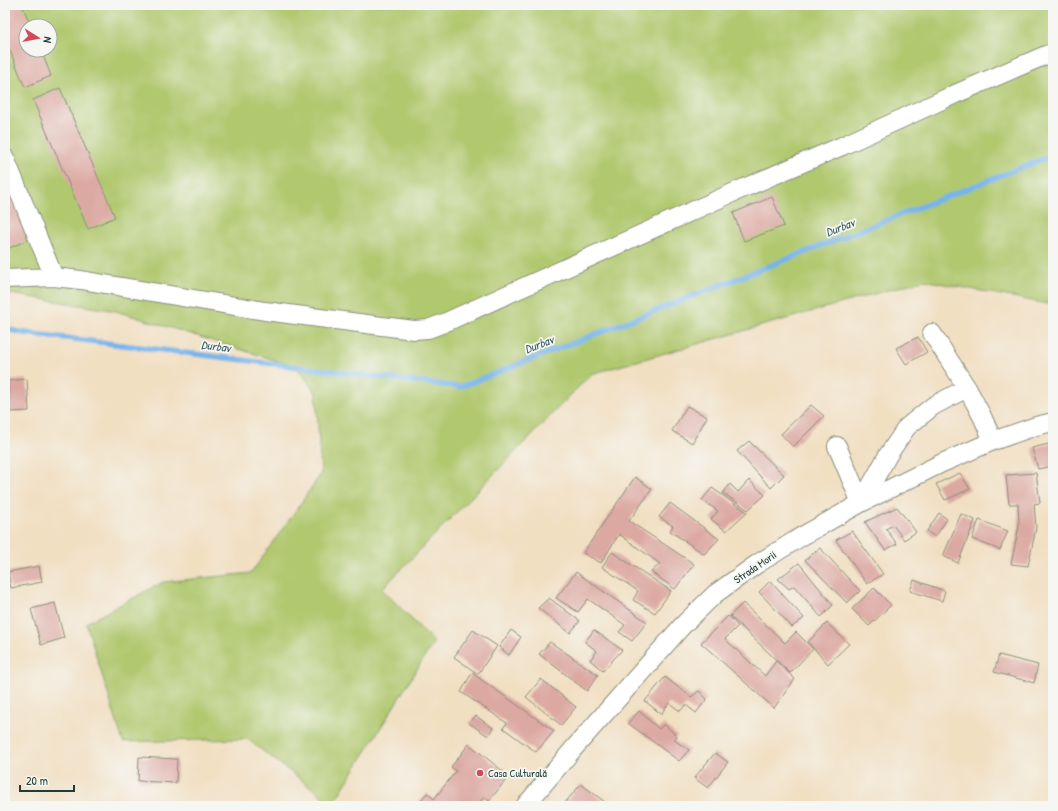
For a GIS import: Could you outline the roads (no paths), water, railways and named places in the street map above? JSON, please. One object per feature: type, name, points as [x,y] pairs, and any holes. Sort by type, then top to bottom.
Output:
[{"type":"street","points":[[5,278],[54,277],[81,280],[265,311],[414,330],[428,329],[730,194],[842,146],[953,95],[1053,53]]},
{"type":"street","points":[[5,158],[54,277]]},
{"type":"street","points":[[932,333],[967,388],[993,441]]},
{"type":"street","points":[[861,503],[888,455],[907,427],[933,406],[967,388]]},
{"type":"street","name":"Strada Morii","points":[[525,806],[683,625],[715,594],[757,564],[861,503],[942,463],[993,441],[1036,426],[1053,422]]},
{"type":"street","points":[[837,446],[861,503]]},
{"type":"waterway","name":"Durbav","points":[[5,328],[18,332],[460,387],[1053,155]]},
{"type":"place","name":"Casa Culturală","points":[[480,773]]}]
